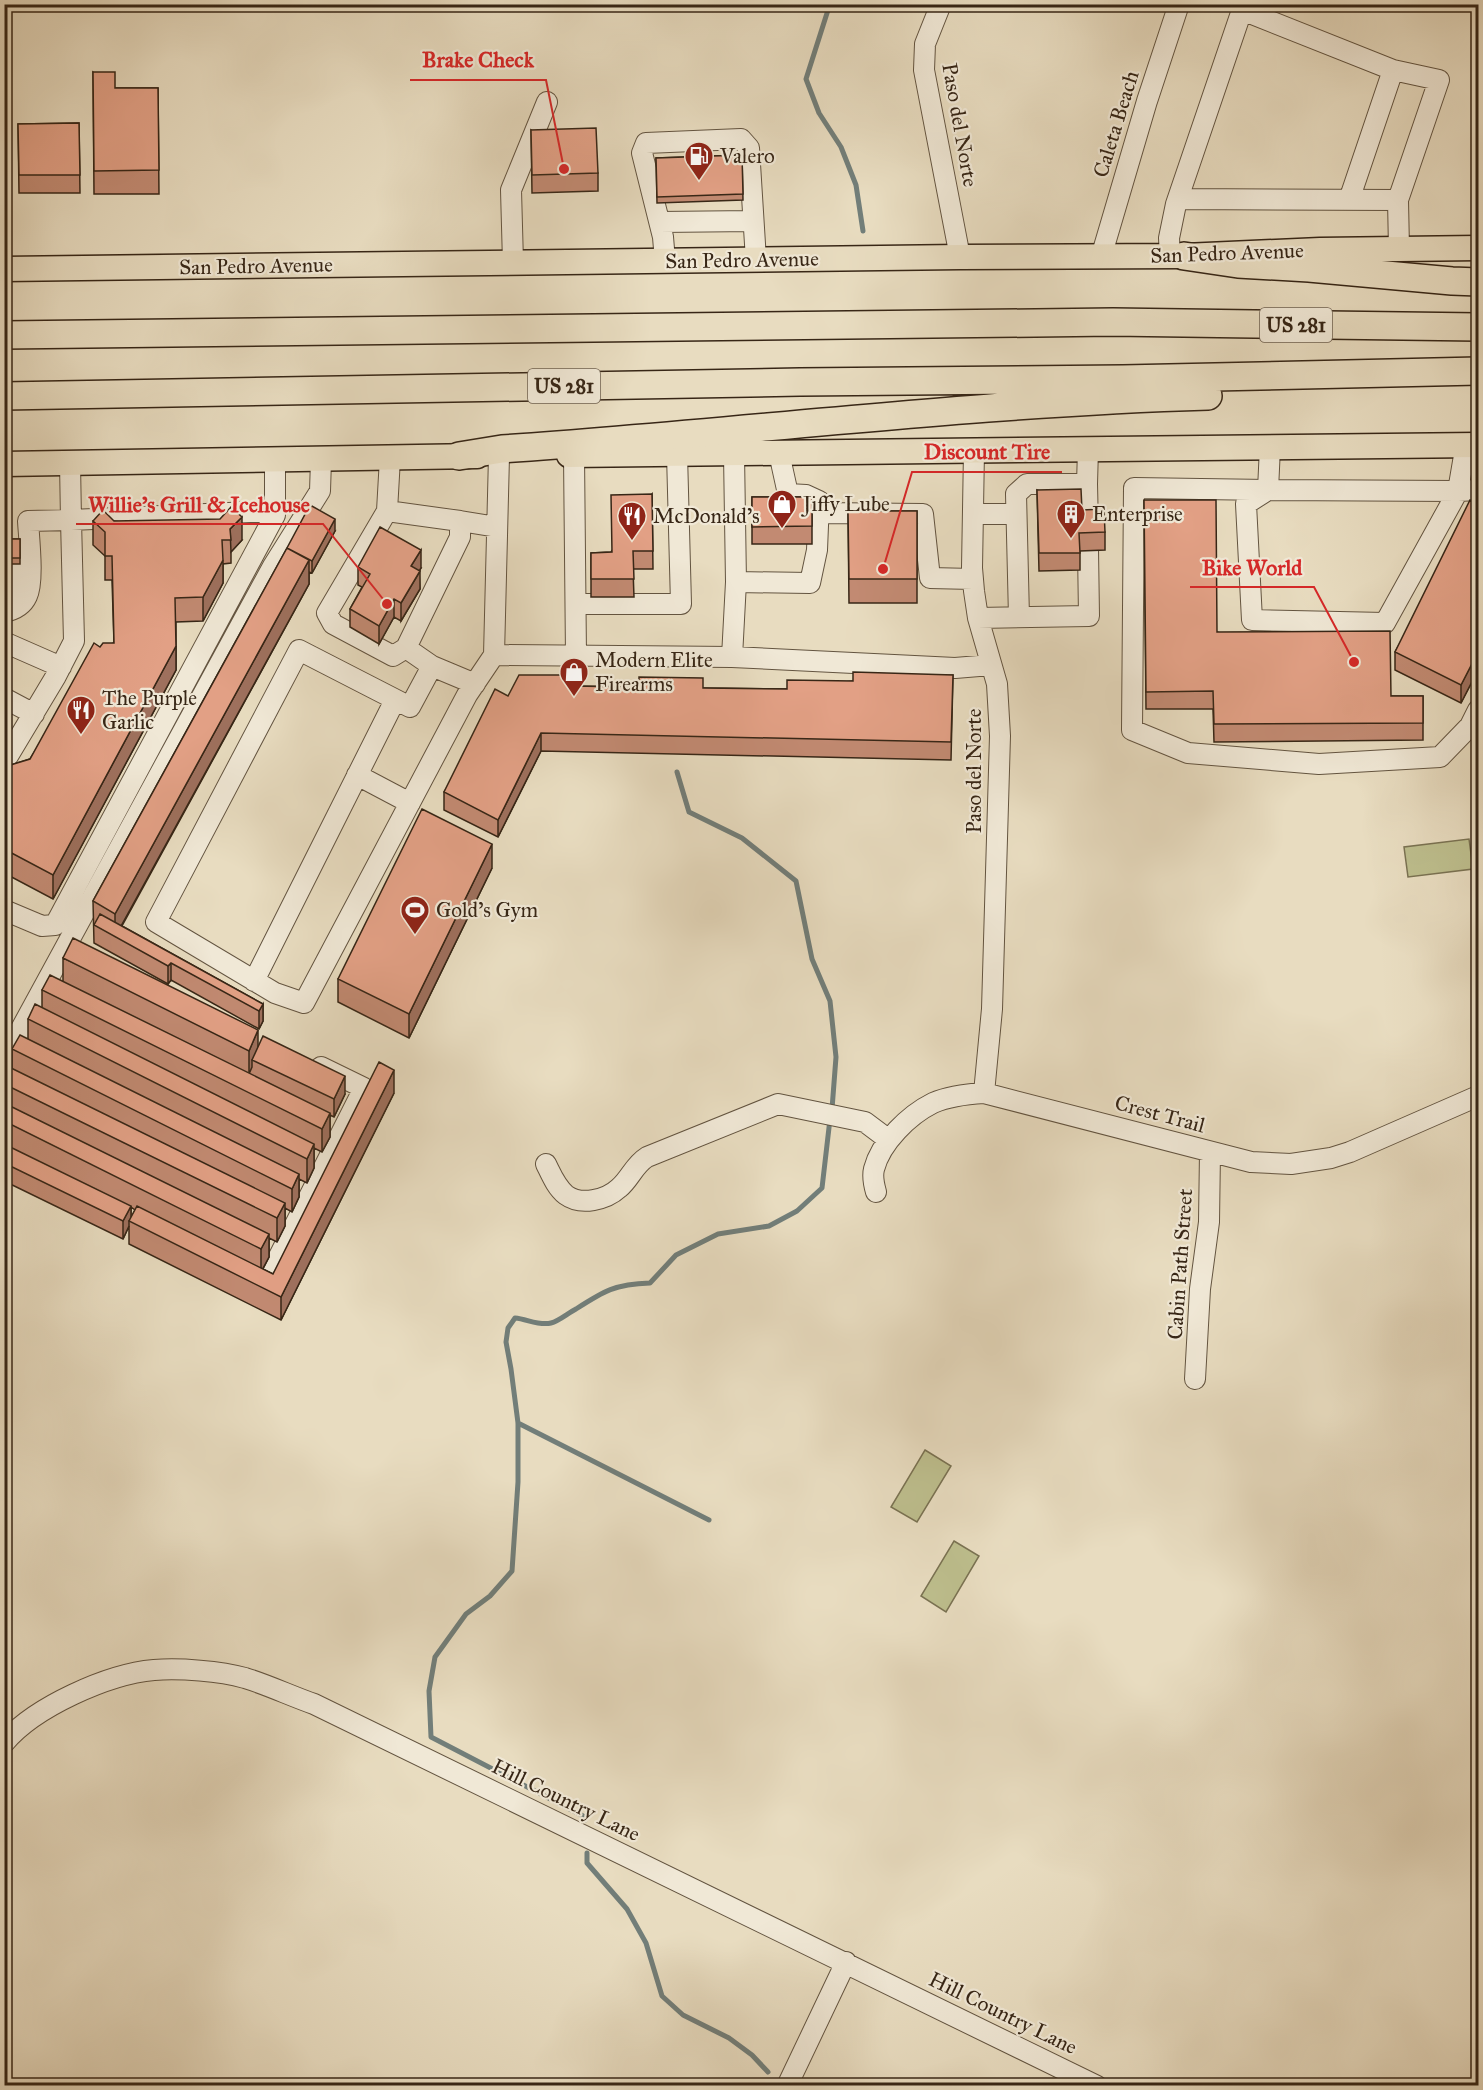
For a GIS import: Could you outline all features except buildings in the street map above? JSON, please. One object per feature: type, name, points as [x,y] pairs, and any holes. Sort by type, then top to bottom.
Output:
[{"type":"highway","points":[[1177,256],[1238,264],[1479,282]]},
{"type":"highway","name":"US 281","points":[[4,335],[1101,322],[1479,327]]},
{"type":"highway","points":[[459,456],[1103,400],[1264,394],[1479,373]]},
{"type":"highway","name":"US 281","points":[[4,396],[1479,373]]},
{"type":"main road","name":"San Pedro Avenue","points":[[4,270],[513,262],[1177,256],[1320,250],[1479,248]]},
{"type":"main road","points":[[500,453],[734,454],[1472,445]]},
{"type":"main road","points":[[4,464],[459,456]]},
{"type":"street","name":"Paso del Norte","points":[[941,4],[925,44],[924,70],[960,257]]},
{"type":"street","name":"Caleta Beach","points":[[1101,257],[1147,101],[1179,4]]},
{"type":"street","points":[[1177,256],[1169,238],[1178,199],[1242,10],[1393,70],[1439,80],[1398,200],[1399,249]]},
{"type":"street","points":[[1349,200],[1393,70]]},
{"type":"street","points":[[513,262],[511,190],[547,102]]},
{"type":"street","points":[[665,261],[660,222],[642,153],[646,143],[741,139],[748,148],[756,260]]},
{"type":"street","points":[[1178,199],[1398,200]]},
{"type":"street","points":[[660,222],[753,221]]},
{"type":"street","points":[[1268,490],[1246,504],[1252,620],[1385,623],[1458,491],[1472,445]]},
{"type":"street","points":[[1268,490],[1270,447]]},
{"type":"street","points":[[1088,449],[1088,527]]},
{"type":"street","name":"Paso del Norte","points":[[974,452],[973,579],[978,618],[997,684],[1000,736],[992,1009],[984,1093]]},
{"type":"street","points":[[432,666],[410,707],[299,650],[156,922],[274,993],[304,1003],[410,803],[475,684],[494,655],[500,453]]},
{"type":"street","points":[[736,582],[810,583],[817,550],[819,501],[806,495],[788,494],[779,453]]},
{"type":"street","points":[[576,604],[681,604],[677,454]]},
{"type":"street","points":[[732,657],[736,582],[734,454]]},
{"type":"street","points":[[574,455],[576,656]]},
{"type":"street","points":[[390,459],[387,511],[327,614],[333,624],[475,684]]},
{"type":"street","points":[[4,909],[42,926],[55,925],[269,526],[274,515],[275,460]]},
{"type":"street","points":[[33,1057],[8,1054],[273,566],[320,491],[321,460]]},
{"type":"street","points":[[4,756],[8,756],[34,714],[74,641],[70,464]]},
{"type":"street","points":[[1019,617],[1016,494],[1027,484],[1088,484]]},
{"type":"street","points":[[1479,490],[1134,488],[1132,730],[1188,753],[1319,764],[1440,757],[1470,726],[1479,710]]},
{"type":"street","points":[[28,520],[30,584],[27,596],[20,606],[6,607],[14,586],[13,554],[19,529],[28,520],[274,511]]},
{"type":"street","points":[[387,511],[497,527]]},
{"type":"street","points":[[819,513],[923,514],[930,578],[973,579]]},
{"type":"street","points":[[973,514],[1017,514]]},
{"type":"street","points":[[399,652],[460,537],[460,521]]},
{"type":"street","points":[[978,618],[1089,616],[1088,550]]},
{"type":"street","points":[[4,642],[61,667]]},
{"type":"street","points":[[494,655],[732,657],[955,668],[992,665]]},
{"type":"street","points":[[4,698],[34,714]]},
{"type":"street","points":[[254,981],[395,700]]},
{"type":"street","points":[[357,775],[410,803]]},
{"type":"street","points":[[68,944],[89,954]]},
{"type":"street","points":[[45,986],[66,997]]},
{"type":"street","points":[[29,1016],[50,1026]]},
{"type":"street","points":[[234,1269],[265,1284],[364,1088],[300,1057]]},
{"type":"street","name":"Crest Trail","points":[[876,1192],[873,1181],[874,1169],[890,1140],[916,1113],[932,1103],[950,1097],[984,1093],[1210,1152],[1261,1163],[1291,1164],[1311,1162],[1350,1152],[1479,1096]]},
{"type":"street","points":[[546,1164],[558,1186],[567,1196],[589,1201],[609,1195],[618,1189],[634,1168],[647,1157],[772,1106],[786,1105],[865,1122],[890,1140]]},
{"type":"street","points":[[321,1121],[342,1131]]},
{"type":"street","name":"Cabin Path Street","points":[[1195,1379],[1200,1289],[1209,1222],[1210,1152]]},
{"type":"street","points":[[305,1153],[326,1163]]},
{"type":"street","points":[[290,1182],[311,1193]]},
{"type":"street","points":[[276,1212],[297,1222]]},
{"type":"street","points":[[259,1243],[281,1254]]},
{"type":"street","name":"Hill Country Lane","points":[[4,1743],[23,1726],[58,1702],[82,1690],[113,1679],[153,1670],[210,1672],[244,1678],[314,1704],[1097,2085]]},
{"type":"street","points":[[787,2085],[846,1962]]},
{"type":"green space","points":[[1469,839],[1473,869],[1408,877],[1404,847]]},
{"type":"green space","points":[[925,1450],[951,1466],[917,1522],[891,1507]]},
{"type":"green space","points":[[954,1541],[979,1556],[946,1612],[921,1596]]},
{"type":"waterway","points":[[828,10],[806,79],[819,113],[841,147],[856,185],[863,231]]},
{"type":"waterway","points":[[677,772],[689,812],[742,838],[796,881],[812,959],[830,1001],[836,1057],[832,1109]]},
{"type":"waterway","points":[[585,1820],[585,1817],[431,1737],[429,1691],[435,1657],[466,1614],[490,1596],[512,1571],[518,1482],[518,1423],[506,1342],[508,1328],[515,1318],[542,1324],[554,1322],[594,1297],[610,1290],[628,1285],[650,1283],[676,1255],[718,1234],[769,1226],[797,1211],[822,1188],[830,1119]]},
{"type":"waterway","points":[[518,1423],[709,1520]]},
{"type":"waterway","points":[[587,1853],[587,1863],[627,1909],[646,1943],[662,1996],[683,2015],[729,2038],[752,2055],[768,2072]]},
{"type":"place","name":"Brake Check","points":[[564,169]]},
{"type":"place","name":"Valero","points":[[699,182]]},
{"type":"place","name":"Jiffy Lube","points":[[782,530]]},
{"type":"place","name":"Enterprise","points":[[1071,540]]},
{"type":"place","name":"McDonald's","points":[[632,542]]},
{"type":"place","name":"Discount Tire","points":[[883,569]]},
{"type":"place","name":"Willie's Grill & Icehouse","points":[[387,604]]},
{"type":"place","name":"Bike World","points":[[1354,662]]},
{"type":"place","name":"Modern Elite Firearms","points":[[574,698]]},
{"type":"place","name":"The Purple Garlic","points":[[81,736]]},
{"type":"place","name":"Gold's Gym","points":[[415,936]]}]
